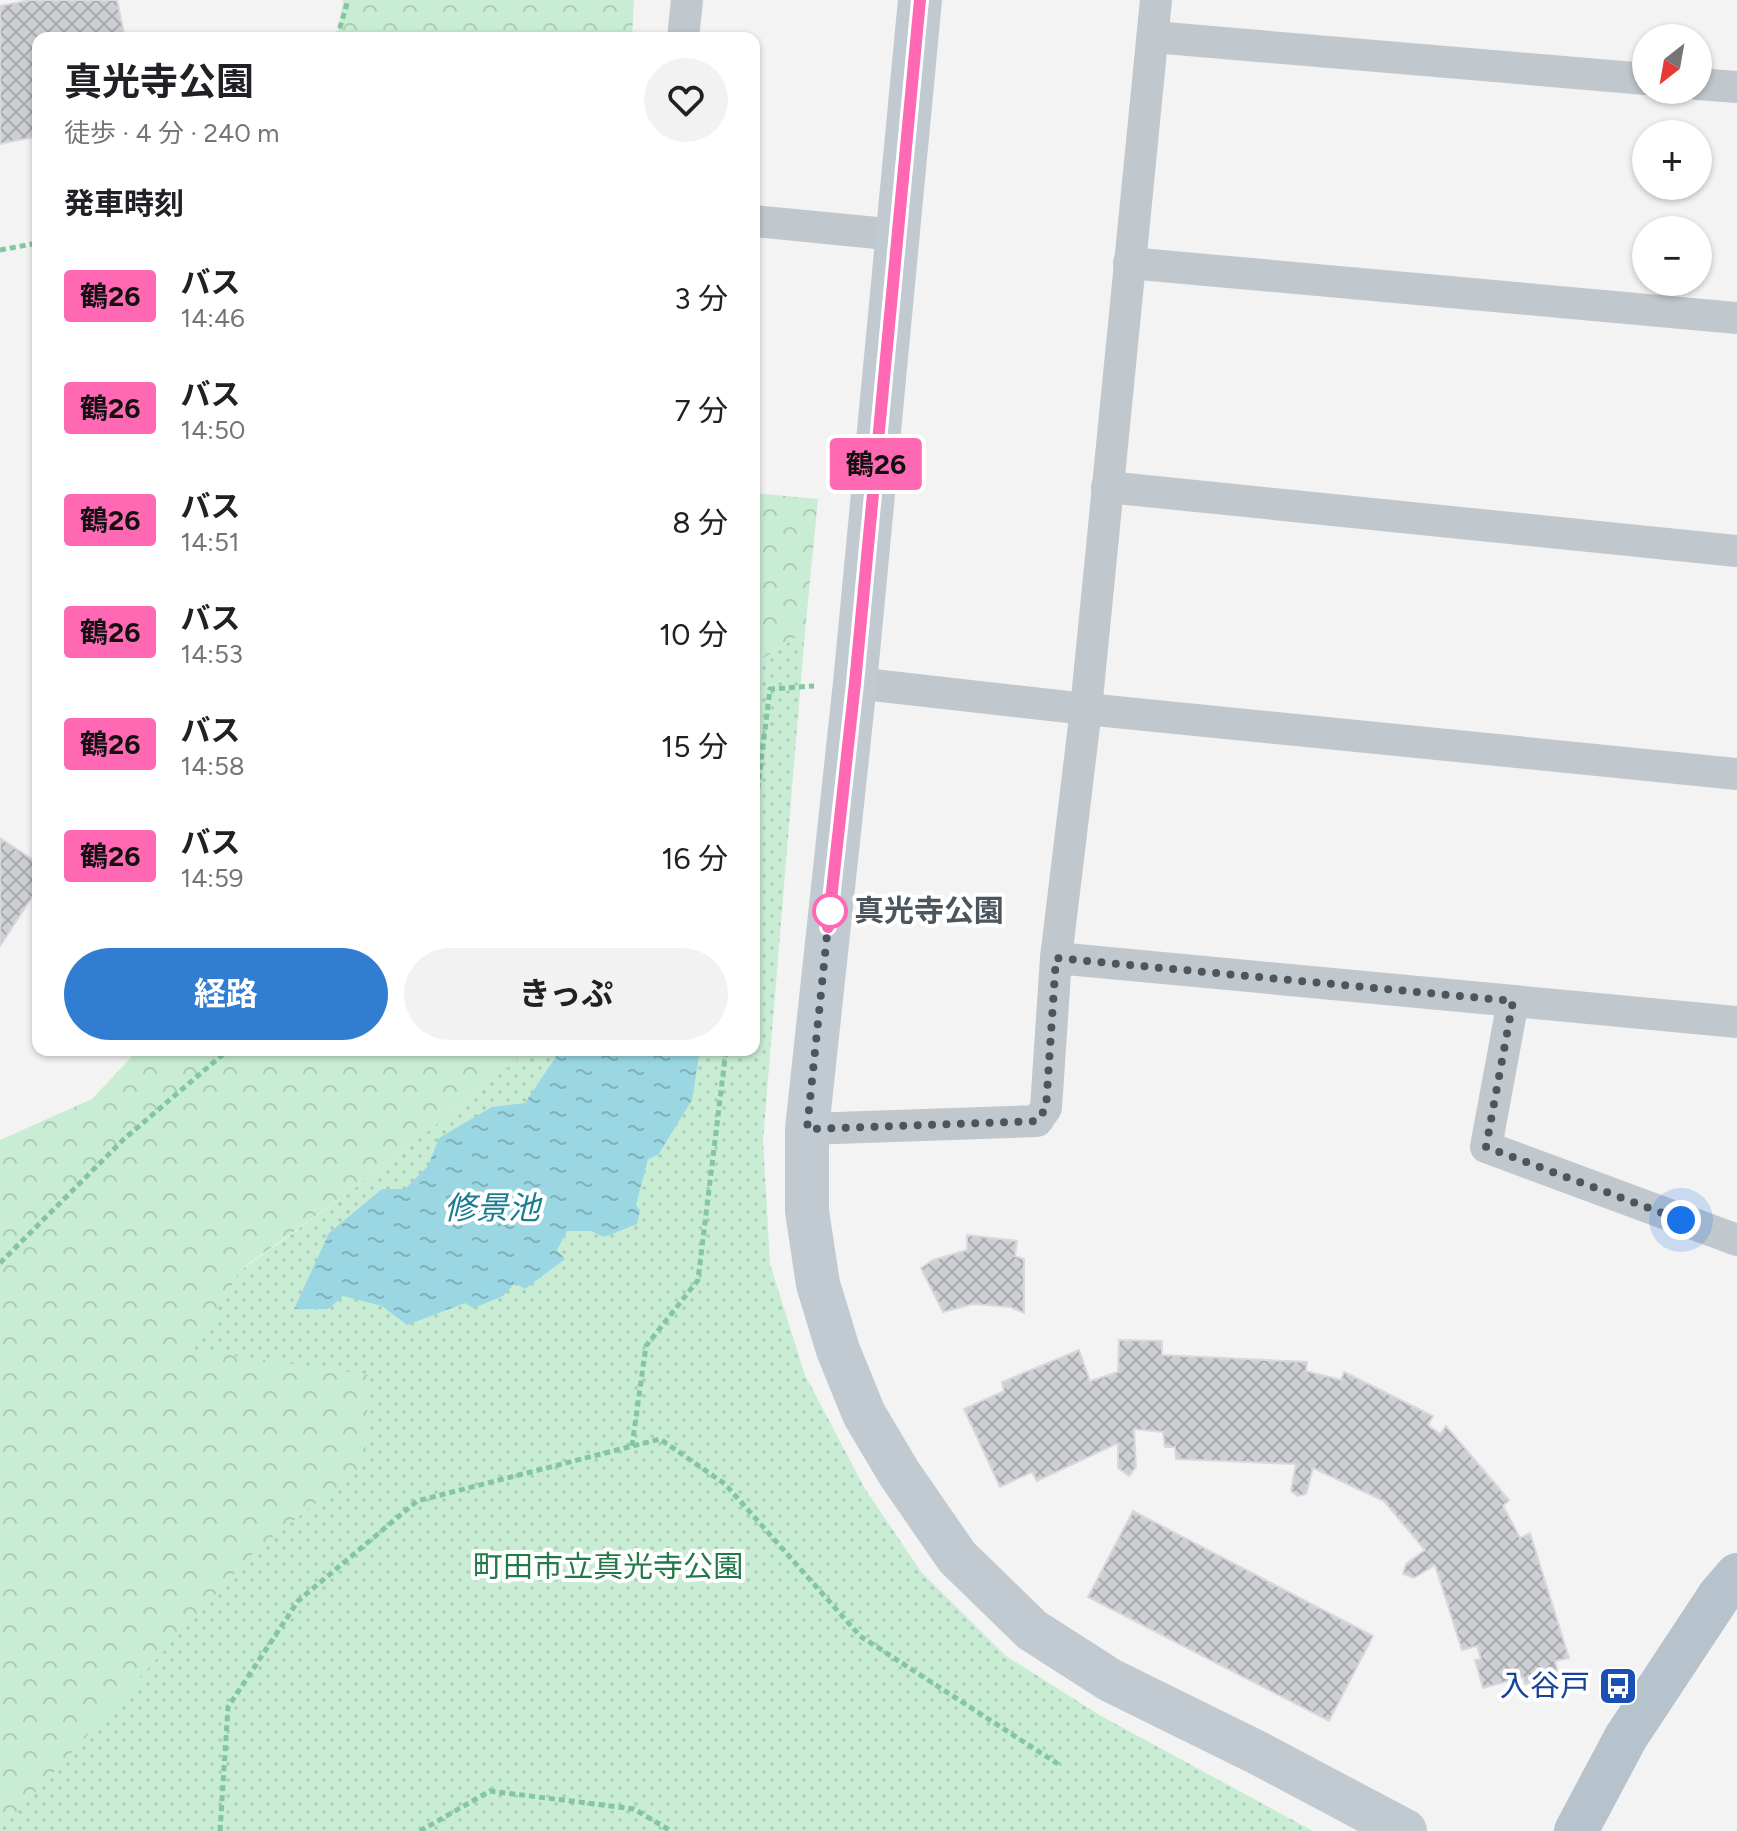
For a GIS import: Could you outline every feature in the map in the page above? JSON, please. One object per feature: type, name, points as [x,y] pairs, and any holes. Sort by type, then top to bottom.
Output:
[{"type":"main road","points":[[1576,1831],[1626,1737],[1719,1596],[1737,1575]]},
{"type":"street","points":[[684,32],[687,0]]},
{"type":"street","points":[[920,0],[897,235],[836,678],[807,1129],[807,1211],[818,1284],[838,1350],[864,1414],[899,1473],[957,1557],[1032,1630],[1110,1680],[1258,1753],[1405,1831]]},
{"type":"street","points":[[807,1129],[1037,1121],[1046,1108],[1056,958],[1086,709],[1156,0]]},
{"type":"street","points":[[1153,37],[1632,78]]},
{"type":"street","points":[[1712,85],[1737,87]]},
{"type":"street","points":[[760,222],[897,235]]},
{"type":"street","points":[[1129,263],[1737,318]]},
{"type":"street","points":[[1107,487],[1737,551]]},
{"type":"street","points":[[836,678],[1086,709],[1737,774]]},
{"type":"street","points":[[1056,958],[1737,1022]]},
{"type":"street","points":[[1513,1001],[1486,1147],[1737,1240]]},
{"type":"path","points":[[339,32],[348,0]]},
{"type":"path","points":[[0,250],[32,244]]},
{"type":"path","points":[[760,770],[770,689],[816,686],[836,678]]},
{"type":"path","points":[[0,1263],[124,1139],[221,1056]]},
{"type":"path","points":[[632,1446],[646,1346],[698,1280],[725,1056]]},
{"type":"path","points":[[220,1831],[228,1707],[298,1601],[417,1501],[660,1439],[725,1484],[860,1636],[1058,1764]]},
{"type":"path","points":[[420,1831],[490,1791],[634,1809],[671,1831]]},
{"type":"green space","points":[[343,0],[634,0],[632,32],[338,32]]},
{"type":"green space","points":[[760,494],[818,499],[805,632],[760,660]]},
{"type":"green space","name":"町田市立真光寺公園","points":[[805,632],[763,1140],[770,1264],[805,1375],[865,1489],[922,1573],[1006,1656],[1101,1716],[1313,1831],[0,1831],[257,1549],[365,1465],[369,1375],[194,1350],[240,1271],[370,1177],[522,1056],[760,1056],[760,660]]},
{"type":"green space","points":[[132,1056],[522,1056],[370,1177],[240,1270],[595,1276],[0,1831],[0,1140],[92,1099]]},
{"type":"water","name":"修景池","points":[[556,1056],[699,1056],[692,1100],[658,1155],[648,1159],[636,1205],[640,1210],[637,1224],[604,1237],[591,1231],[567,1231],[557,1250],[565,1259],[525,1289],[515,1283],[503,1296],[473,1308],[465,1303],[407,1325],[382,1306],[343,1296],[328,1309],[294,1309],[329,1233],[382,1189],[405,1189],[428,1166],[439,1138],[492,1107],[525,1103]]},
{"type":"building","points":[[31,0],[117,0],[124,32],[32,32],[32,137],[0,144],[0,6]]},
{"type":"building","points":[[0,838],[32,859],[32,897],[0,946]]},
{"type":"building","points":[[967,1235],[1017,1241],[1015,1256],[1024,1259],[1024,1313],[1010,1307],[973,1304],[943,1312],[921,1268],[933,1260],[967,1250]]},
{"type":"building","points":[[1119,1340],[1162,1341],[1162,1355],[1307,1362],[1306,1371],[1341,1380],[1344,1372],[1433,1416],[1428,1425],[1440,1434],[1446,1426],[1509,1500],[1503,1506],[1520,1538],[1530,1533],[1569,1658],[1555,1661],[1559,1676],[1525,1684],[1523,1677],[1483,1688],[1475,1660],[1481,1659],[1477,1646],[1462,1650],[1435,1565],[1414,1578],[1403,1574],[1406,1564],[1425,1550],[1384,1501],[1313,1468],[1306,1494],[1298,1496],[1291,1491],[1296,1464],[1176,1459],[1175,1447],[1165,1447],[1163,1432],[1134,1429],[1136,1467],[1129,1476],[1118,1468],[1118,1443],[1037,1481],[1032,1472],[1000,1487],[964,1409],[1004,1391],[1002,1382],[1079,1350],[1090,1381],[1118,1372]]},
{"type":"building","points":[[1133,1511],[1373,1636],[1329,1721],[1088,1597]]},
{"type":"bus line","name":"鶴26","points":[[828,927],[855,683],[920,0]]},
{"type":"place","name":"真光寺公園","points":[[830,911]]},
{"type":"place","name":"入谷戸","points":[[1618,1686]]},
{"type":"route","points":[[830,911],[831,896],[807,1129],[1037,1121],[1046,1108],[1056,958],[1513,1001],[1486,1147],[1681,1220]]}]
